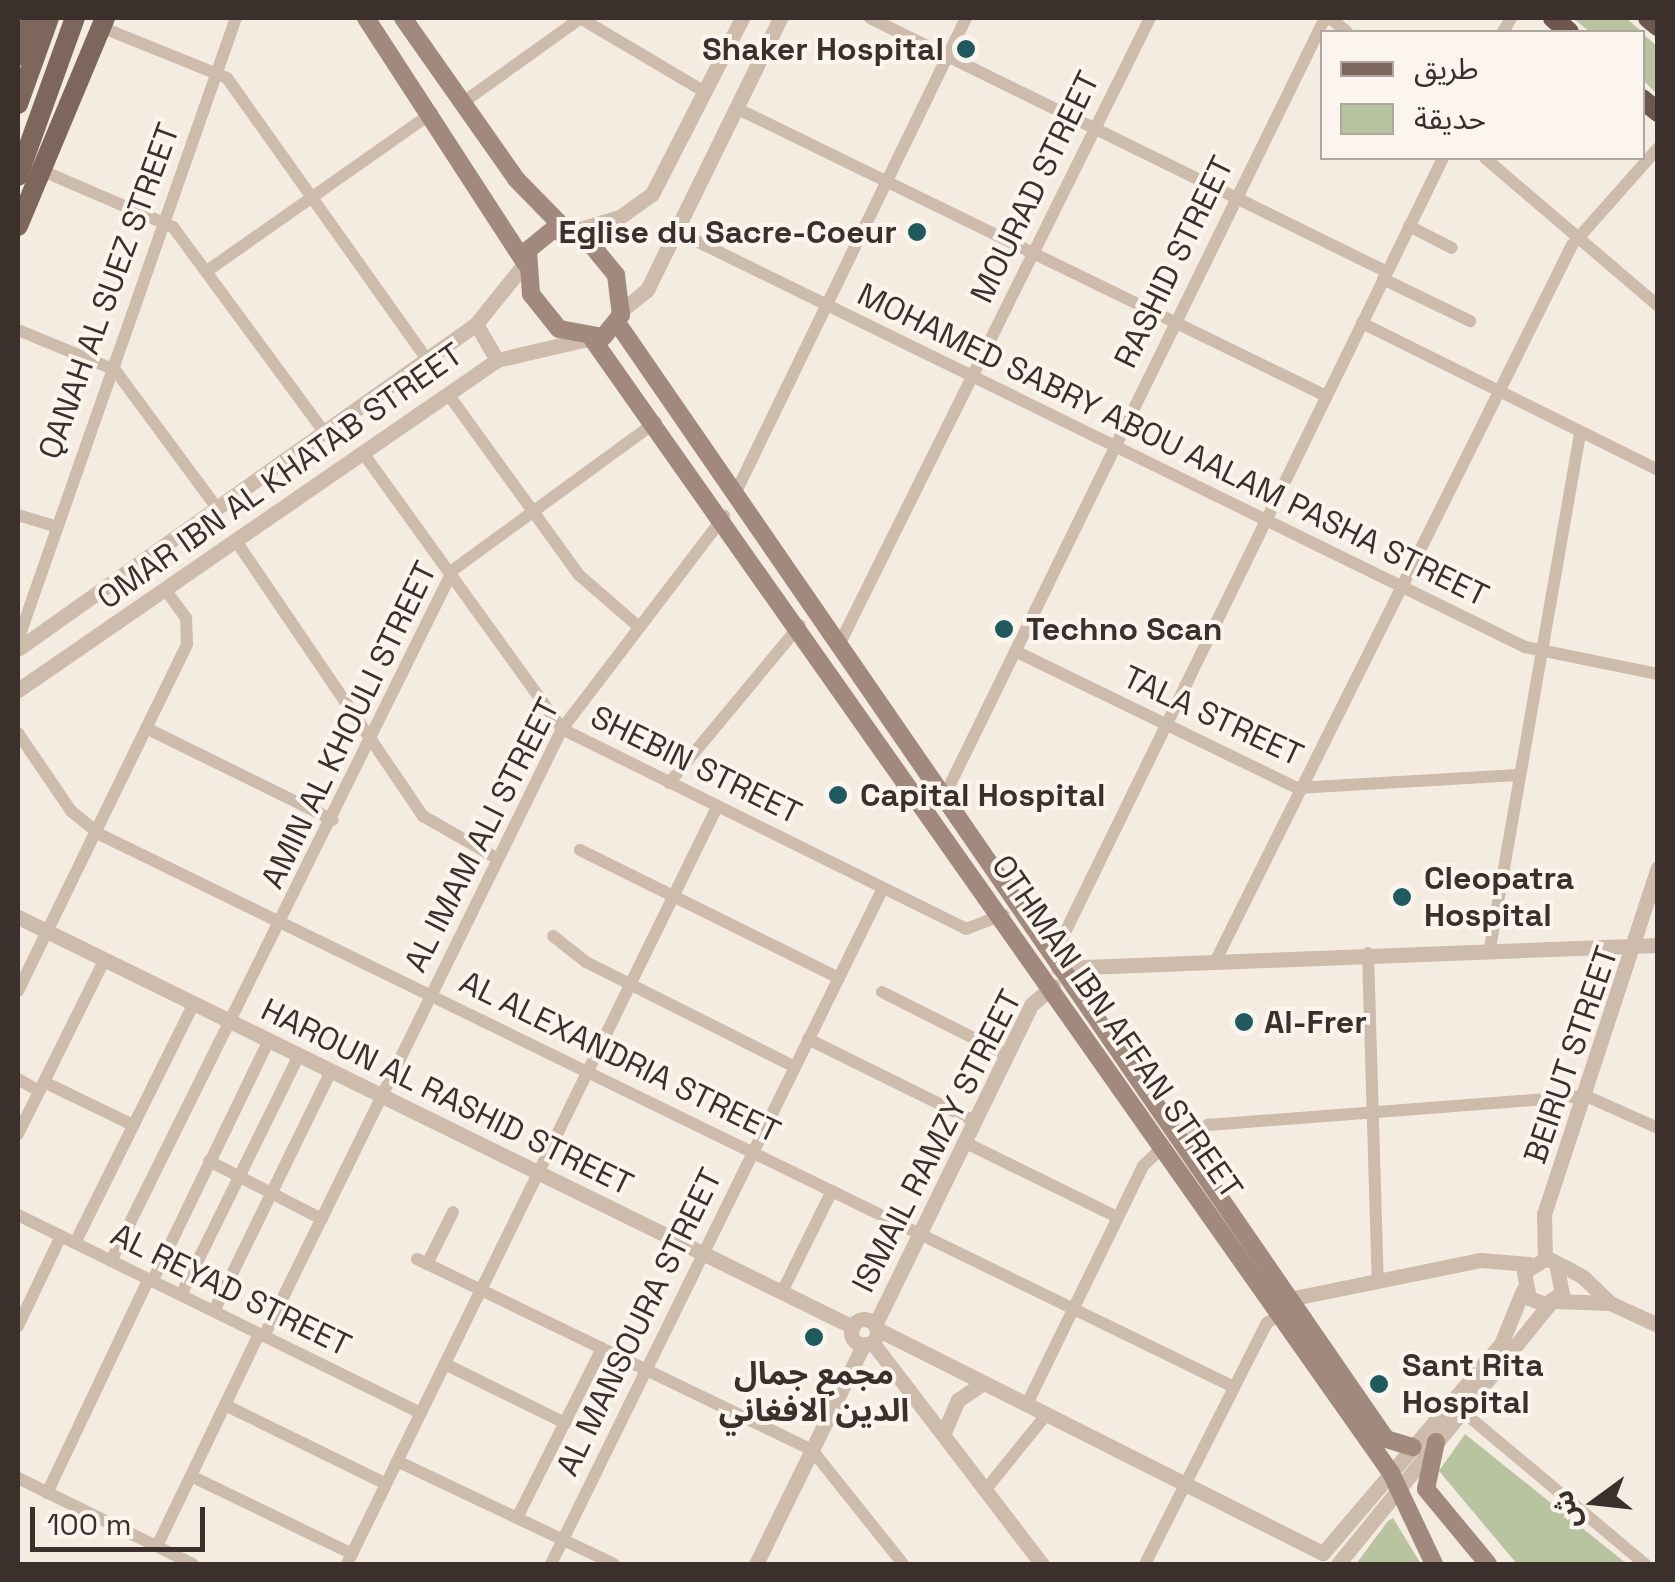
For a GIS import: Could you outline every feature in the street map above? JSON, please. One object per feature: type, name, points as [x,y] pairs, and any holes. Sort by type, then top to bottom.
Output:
[{"type":"highway","points":[[1648,18],[1658,26]]},
{"type":"main road","points":[[18,104],[49,18]]},
{"type":"main road","points":[[19,171],[75,18]]},
{"type":"main road","points":[[366,18],[498,210],[525,263],[542,314],[590,340],[620,317],[609,262],[569,232],[506,166],[403,18]]},
{"type":"main road","points":[[18,226],[103,22]]},
{"type":"main road","points":[[18,56],[26,24]]},
{"type":"main road","points":[[498,210],[518,206],[506,166]]},
{"type":"main road","points":[[525,263],[535,238],[569,232]]},
{"type":"main road","name":"OTHMAN IBN AFFAN STREET","points":[[620,317],[728,508],[800,625],[1003,915],[1054,971]]},
{"type":"main road","name":"OTHMAN IBN AFFAN STREET","points":[[590,340],[728,508],[836,649],[942,801],[1285,1306],[1395,1479],[1434,1564]]},
{"type":"main road","name":"OTHMAN IBN AFFAN STREET","points":[[1285,1306],[1386,1438],[1414,1447]]},
{"type":"main road","points":[[1436,1442],[1426,1489],[1488,1564]]},
{"type":"street","name":"QANAH AL SUEZ STREET","points":[[18,640],[54,526],[236,18]]},
{"type":"street","points":[[462,103],[581,18],[706,92]]},
{"type":"street","points":[[569,232],[648,198],[742,18]]},
{"type":"street","points":[[620,317],[645,294],[780,18]]},
{"type":"street","points":[[870,18],[1236,198],[1470,321]]},
{"type":"street","name":"AL IMAM ALI STREET","points":[[157,1546],[562,729],[728,508],[966,18]]},
{"type":"street","name":"MOURAD STREET","points":[[836,649],[1150,18]]},
{"type":"street","points":[[103,22],[218,70],[427,359]]},
{"type":"street","name":"RASHID STREET","points":[[942,801],[1320,34]]},
{"type":"street","points":[[736,108],[1326,396]]},
{"type":"street","points":[[207,271],[432,113]]},
{"type":"street","points":[[1216,960],[1577,236],[1658,148]]},
{"type":"street","points":[[1441,160],[1166,725],[1054,971],[1640,941],[1658,945]]},
{"type":"street","points":[[1487,160],[1658,306]]},
{"type":"street","points":[[43,171],[164,219],[207,271],[324,432]]},
{"type":"street","points":[[1409,226],[1452,248]]},
{"type":"street","name":"MOHAMED SABRY ABOU AALAM PASHA STREET","points":[[676,230],[1540,653],[1658,674]]},
{"type":"street","name":"OMAR IBN AL KHATAB STREET","points":[[18,649],[476,324],[525,263]]},
{"type":"street","points":[[1362,323],[1658,470]]},
{"type":"street","points":[[476,324],[496,360]]},
{"type":"street","points":[[18,330],[111,367],[217,508]]},
{"type":"street","name":"OMAR IBN AL KHATAB STREET","points":[[18,690],[496,360],[590,340]]},
{"type":"street","points":[[448,394],[584,582],[639,627]]},
{"type":"street","name":"AMIN AL KHOULI STREET","points":[[110,1261],[372,744],[449,577],[532,510],[658,421]]},
{"type":"street","points":[[1490,948],[1580,434]]},
{"type":"street","name":"SHEBIN STREET","points":[[363,454],[562,729],[972,930],[1003,915]]},
{"type":"street","points":[[18,515],[54,526]]},
{"type":"street","points":[[236,542],[426,820],[498,859]]},
{"type":"street","points":[[18,991],[188,639],[166,590]]},
{"type":"street","points":[[670,784],[800,625]]},
{"type":"street","name":"TALA STREET","points":[[1015,651],[1302,790],[1518,775]]},
{"type":"street","points":[[146,728],[334,820]]},
{"type":"street","name":"AL ALEXANDRIA STREET","points":[[18,732],[95,832],[1234,1387]]},
{"type":"street","points":[[190,1476],[348,1562],[718,807]]},
{"type":"street","points":[[580,850],[838,978]]},
{"type":"street","name":"BEIRUT STREET","points":[[1544,1262],[1544,1214],[1640,941],[1658,868]]},
{"type":"street","name":"AL MANSOURA STREET","points":[[551,1564],[882,888]]},
{"type":"street","name":"HAROUN AL RASHID STREET","points":[[18,917],[872,1335]]},
{"type":"street","points":[[553,936],[630,984],[795,1067]]},
{"type":"street","points":[[1368,953],[1378,1281]]},
{"type":"street","points":[[18,1134],[104,959]]},
{"type":"street","name":"ISMAIL RAMZY STREET","points":[[756,1564],[1035,998],[1054,971]]},
{"type":"street","points":[[882,992],[1007,1054]]},
{"type":"street","points":[[75,1243],[194,1003]]},
{"type":"street","points":[[808,1039],[974,1122]]},
{"type":"street","points":[[47,1493],[269,1040]]},
{"type":"street","points":[[181,1295],[298,1055]]},
{"type":"street","points":[[214,1312],[331,1070]]},
{"type":"street","points":[[18,1079],[133,1125]]},
{"type":"street","points":[[1026,1406],[1144,1162],[1208,1125],[1586,1096],[1658,1128]]},
{"type":"street","points":[[964,1142],[1118,1217]]},
{"type":"street","points":[[209,1161],[322,1218]]},
{"type":"street","points":[[782,1292],[832,1191]]},
{"type":"street","points":[[453,1212],[422,1261],[812,1450],[903,1564]]},
{"type":"street","name":"AL REYAD STREET","points":[[18,1215],[420,1414]]},
{"type":"street","points":[[18,1326],[60,1236]]},
{"type":"street","points":[[1145,1564],[1234,1387],[1285,1306],[1378,1281],[1486,1260],[1544,1262],[1610,1303],[1658,1325]]},
{"type":"street","points":[[1338,1564],[1414,1447],[1501,1344],[1523,1290],[1544,1262]]},
{"type":"street","points":[[872,1335],[982,1384],[1326,1559],[1395,1479],[1436,1442],[1552,1302],[1566,1282],[1544,1262]]},
{"type":"street","points":[[1523,1290],[1552,1302],[1610,1303]]},
{"type":"street","points":[[872,1335],[1042,1564]]},
{"type":"street","points":[[517,1518],[602,1348]]},
{"type":"street","points":[[445,1364],[564,1423]]},
{"type":"street","points":[[945,1430],[956,1404],[982,1384]]},
{"type":"street","points":[[225,1404],[386,1484]]},
{"type":"street","points":[[1462,1411],[1644,1564]]},
{"type":"street","points":[[987,1488],[1045,1416]]},
{"type":"street","points":[[397,1462],[614,1564]]},
{"type":"street","points":[[18,1478],[194,1564]]},
{"type":"street","points":[[1300,1544],[1304,1564]]},
{"type":"green space","points":[[1573,18],[1626,18],[1640,30],[1588,30]]},
{"type":"green space","points":[[1645,36],[1657,46],[1657,94],[1645,82]]},
{"type":"green space","points":[[1465,1434],[1627,1564],[1517,1564],[1439,1471]]},
{"type":"green space","points":[[1393,1518],[1421,1564],[1356,1564],[1388,1521]]},
{"type":"place","name":"Shaker Hospital","points":[[966,49]]},
{"type":"place","name":"Eglise du Sacre-Coeur","points":[[917,232]]},
{"type":"place","name":"Techno Scan","points":[[1004,629]]},
{"type":"place","name":"Capital Hospital","points":[[838,795]]},
{"type":"place","name":"Cleopatra Hospital","points":[[1402,897]]},
{"type":"place","name":"Al-Frer","points":[[1244,1022]]},
{"type":"place","name":"مجمع جمال الدين الافغاني","points":[[814,1337]]},
{"type":"place","name":"Sant Rita Hospital","points":[[1379,1384]]}]
